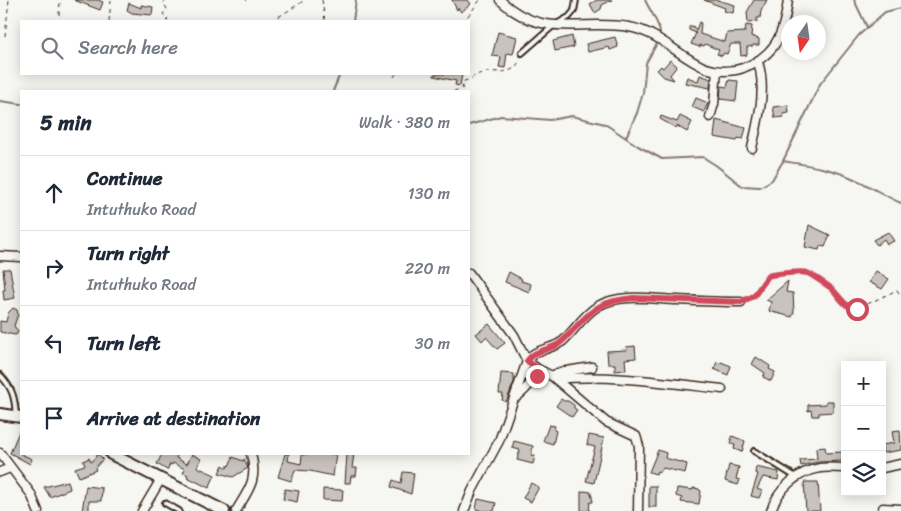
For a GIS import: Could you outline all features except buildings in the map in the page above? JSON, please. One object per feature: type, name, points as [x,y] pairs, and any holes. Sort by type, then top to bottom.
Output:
[{"type":"street","points":[[500,0],[514,13],[552,26],[612,26],[629,27],[644,31],[659,38],[696,64],[717,71],[739,69],[758,62],[767,55],[780,34],[788,0]]},
{"type":"street","points":[[752,148],[762,87],[762,74],[758,62]]},
{"type":"street","points":[[710,117],[714,104],[717,71]]},
{"type":"street","points":[[0,256],[20,257]]},
{"type":"street","points":[[470,274],[514,335],[527,361],[554,378],[606,422],[636,436],[639,446],[638,511]]},
{"type":"street","points":[[464,511],[472,491],[497,445],[527,361],[534,353],[552,347],[562,341],[590,313],[606,302],[633,298],[741,302]]},
{"type":"street","points":[[554,378],[560,372],[592,368]]},
{"type":"street","points":[[515,398],[537,376],[544,372]]},
{"type":"street","points":[[554,378],[650,381],[722,389]]},
{"type":"street","points":[[0,414],[18,417]]},
{"type":"street","points":[[0,453],[31,494],[38,511]]},
{"type":"street","points":[[113,455],[161,479],[207,507],[224,511]]},
{"type":"street","points":[[236,511],[253,478],[254,467],[251,455]]},
{"type":"street","points":[[0,472],[10,468]]},
{"type":"street","points":[[771,511],[778,496],[796,477],[819,468],[841,468]]},
{"type":"street","points":[[142,511],[161,479]]},
{"type":"street","points":[[883,508],[901,509]]},
{"type":"lane","points":[[522,53],[552,26],[569,17],[574,11],[576,0]]},
{"type":"lane","points":[[0,375],[13,391],[18,417]]},
{"type":"lane","points":[[754,451],[796,477]]},
{"type":"lane","points":[[165,503],[179,511]]},
{"type":"path","points":[[5,36],[9,0]]},
{"type":"path","points":[[59,15],[60,0]]},
{"type":"path","points":[[109,20],[111,0]]},
{"type":"path","points":[[166,0],[163,2],[167,9],[163,14],[167,20]]},
{"type":"path","points":[[274,20],[305,0]]},
{"type":"path","points":[[322,0],[325,20]]},
{"type":"path","points":[[462,20],[468,16],[480,0]]},
{"type":"path","points":[[458,90],[462,89],[464,81],[480,73],[508,71],[517,66],[522,53]]},
{"type":"path","points":[[741,302],[754,296],[768,276],[802,271],[829,286],[844,304],[852,308],[857,309],[897,290],[901,296]]},
{"type":"waterway","points":[[353,20],[356,0]]},
{"type":"waterway","points":[[645,0],[660,33]]},
{"type":"waterway","points":[[854,0],[867,27]]},
{"type":"waterway","points":[[783,161],[820,84],[859,35],[885,12],[901,8]]},
{"type":"waterway","points":[[626,137],[637,113],[643,93],[646,63],[656,45]]},
{"type":"waterway","points":[[333,90],[340,75]]},
{"type":"waterway","points":[[0,101],[20,104]]},
{"type":"waterway","points":[[470,125],[501,116],[550,120],[572,116],[605,124],[662,159],[703,157],[742,186],[760,187],[772,180],[783,161],[818,167],[844,175],[901,203]]},
{"type":"route","points":[[537,376],[544,372],[527,361],[531,355],[557,345],[596,308],[606,302],[619,299],[741,302],[754,296],[768,276],[802,271],[829,286],[844,304],[857,309]]}]
